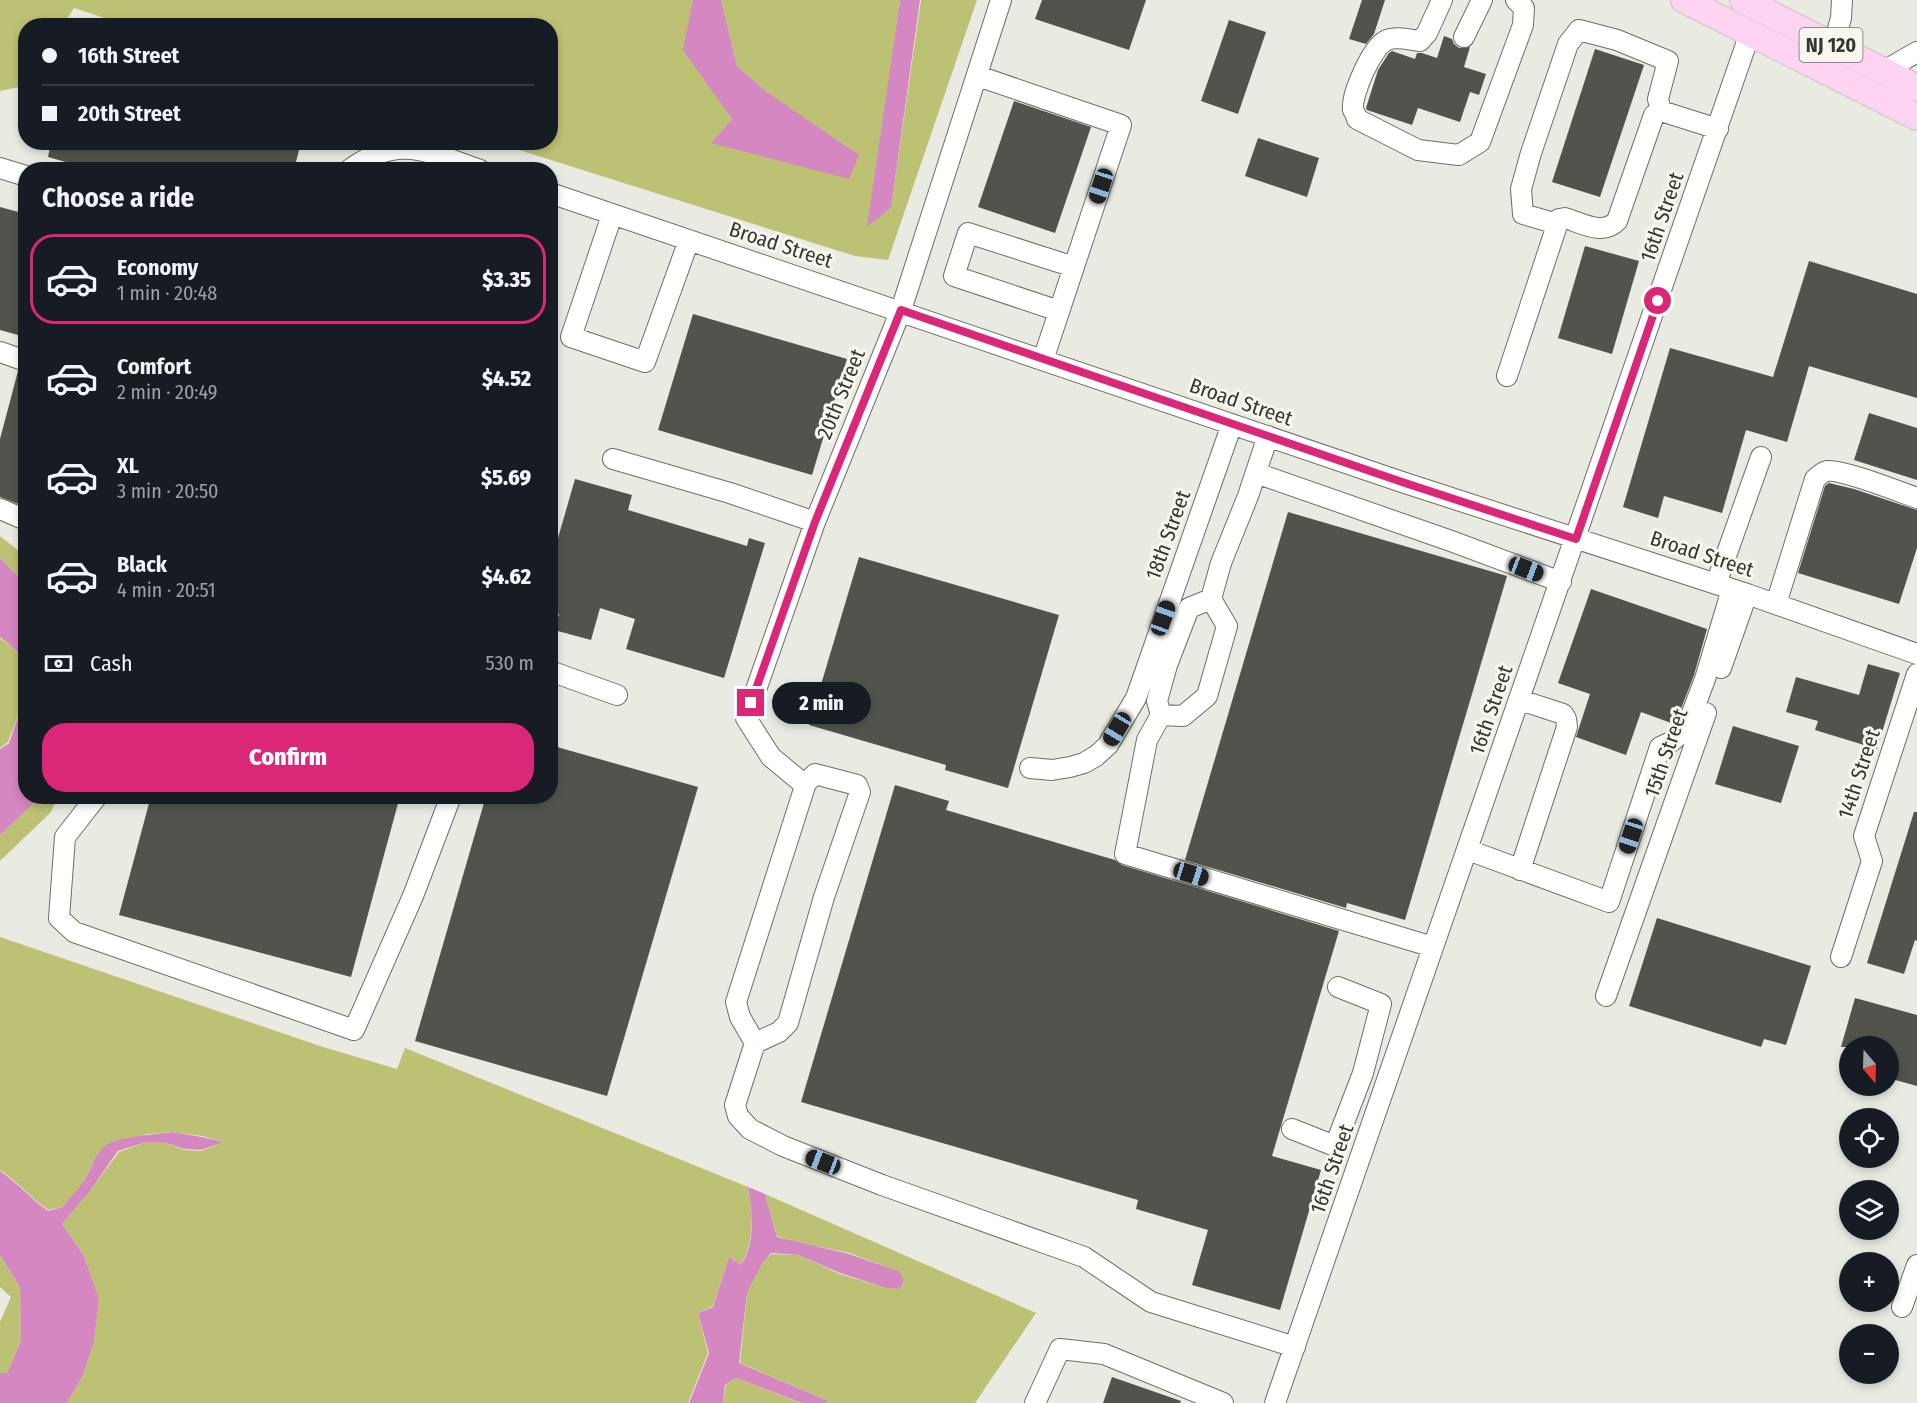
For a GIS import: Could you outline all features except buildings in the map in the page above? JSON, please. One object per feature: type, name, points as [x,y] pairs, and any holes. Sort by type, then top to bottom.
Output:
[{"type":"main road","name":"NJ 120","points":[[1684,0],[1917,117]]},
{"type":"main road","name":"NJ 120","points":[[1743,0],[1917,88]]},
{"type":"street","name":"20th Street","points":[[805,785],[771,757],[746,718],[815,522],[901,310],[1001,0]]},
{"type":"street","points":[[1442,0],[1427,33],[1420,41],[1397,38],[1387,40],[1377,49],[1370,59],[1355,96],[1353,111],[1357,119],[1418,150],[1459,155],[1480,142],[1523,25],[1524,8],[1516,0]]},
{"type":"street","points":[[1464,37],[1482,0]]},
{"type":"street","points":[[1833,46],[1841,18],[1842,0]]},
{"type":"street","points":[[1557,224],[1523,214],[1521,189],[1568,44],[1580,30],[1617,40],[1668,61],[1658,99],[1661,111]]},
{"type":"street","name":"16th Street","points":[[1275,1403],[1750,33]]},
{"type":"street","points":[[1884,71],[1917,52]]},
{"type":"street","points":[[978,76],[1121,125],[1043,360]]},
{"type":"street","points":[[1508,376],[1559,219],[1565,218],[1602,230],[1611,227],[1617,221],[1654,115],[1661,111],[1718,129]]},
{"type":"street","points":[[359,162],[388,150]]},
{"type":"street","points":[[422,150],[457,162]]},
{"type":"street","points":[[0,168],[18,174]]},
{"type":"street","name":"Broad Street","points":[[558,196],[901,310],[1232,424],[1732,589],[1917,654]]},
{"type":"street","points":[[612,215],[571,337],[645,362],[689,240]]},
{"type":"street","points":[[1059,311],[954,276],[968,234],[1074,267]]},
{"type":"street","points":[[0,352],[18,358]]},
{"type":"street","name":"18th Street","points":[[1030,768],[1052,770],[1084,763],[1108,745],[1136,698],[1232,424]]},
{"type":"street","points":[[1161,715],[1183,716],[1208,696],[1227,626],[1211,599],[1221,563],[1268,436]]},
{"type":"street","points":[[1468,850],[1609,902],[1660,747],[1671,742],[1686,729],[1705,678],[1732,589],[1761,458]]},
{"type":"street","points":[[613,459],[730,493],[815,522]]},
{"type":"street","points":[[1776,604],[1815,479],[1822,473],[1829,471],[1862,479],[1917,498]]},
{"type":"street","points":[[1256,473],[1561,582]]},
{"type":"street","points":[[0,508],[18,516]]},
{"type":"street","name":"15th Street","points":[[1606,996],[1732,589]]},
{"type":"street","points":[[1211,599],[1189,608],[1167,665],[1157,701],[1161,715],[1147,740],[1125,854],[1433,947]]},
{"type":"street","points":[[558,674],[617,695]]},
{"type":"street","name":"14th Street","points":[[1841,957],[1872,861],[1864,836],[1917,674]]},
{"type":"street","points":[[1520,700],[1563,714],[1567,727],[1520,870]]},
{"type":"street","points":[[755,1043],[740,1017],[736,1002],[805,785],[815,774],[844,780],[857,785],[860,792],[824,897],[788,1023],[779,1032],[755,1043],[735,1105],[738,1116],[750,1129],[783,1146],[882,1185],[1084,1257],[1151,1302],[1295,1347]]},
{"type":"street","points":[[91,804],[65,837],[59,918],[74,932],[354,1030],[413,896],[448,804]]},
{"type":"street","points":[[1292,1129],[1335,1146],[1363,1073],[1381,1004],[1338,987]]},
{"type":"street","points":[[1363,1073],[1387,1083]]},
{"type":"street","points":[[1902,1307],[1917,1265]]},
{"type":"street","points":[[1035,1403],[1060,1349],[1104,1354],[1222,1403]]},
{"type":"green space","points":[[0,0],[693,0],[685,45],[732,119],[712,142],[768,93],[737,66],[721,0],[900,0],[868,226],[891,208],[921,0],[977,0],[888,260],[855,256],[519,150],[558,150],[558,18],[105,18],[74,8],[68,18],[18,18],[18,87],[0,91]]},
{"type":"green space","points":[[0,536],[18,550],[18,576],[0,558]]},
{"type":"green space","points":[[0,638],[17,651],[18,716],[8,742],[0,748]]},
{"type":"green space","points":[[54,804],[51,812],[0,861],[0,835],[32,805]]},
{"type":"green space","points":[[0,937],[323,1047],[397,1069],[405,1048],[748,1187],[751,1217],[749,1246],[741,1265],[729,1257],[713,1306],[698,1313],[708,1353],[688,1403],[67,1403],[82,1377],[94,1342],[99,1298],[84,1256],[62,1224],[119,1152],[146,1142],[166,1143],[184,1150],[201,1151],[224,1142],[202,1136],[171,1132],[148,1134],[106,1145],[93,1163],[83,1183],[63,1207],[48,1210],[0,1170]]},
{"type":"green space","points":[[765,1194],[1036,1313],[975,1403],[827,1403],[826,1400],[740,1363],[747,1293],[761,1266],[771,1254],[798,1255],[840,1274],[886,1288],[900,1289],[904,1282],[898,1271],[849,1253],[777,1236]]},
{"type":"green space","points":[[0,1255],[20,1287],[21,1341],[7,1373],[0,1373],[0,1322],[11,1297],[0,1287]]},
{"type":"green space","points":[[736,1378],[801,1403],[723,1403],[726,1385]]},
{"type":"shaded area","points":[[693,0],[721,0],[737,66],[768,93],[859,155],[849,179],[711,143],[732,119],[683,50]]},
{"type":"shaded area","points":[[900,0],[920,0],[891,208],[867,227]]},
{"type":"shaded area","points":[[0,558],[18,576],[18,657],[17,651],[0,637]]},
{"type":"shaded area","points":[[18,717],[18,804],[32,804],[0,835],[0,749],[9,743]]},
{"type":"shaded area","points":[[172,1132],[224,1142],[201,1150],[184,1149],[166,1143],[146,1142],[118,1151],[90,1191],[62,1224],[84,1256],[99,1298],[94,1342],[82,1377],[67,1403],[0,1403],[0,1373],[7,1373],[21,1341],[20,1287],[0,1255],[0,1171],[48,1211],[63,1207],[84,1181],[96,1157],[106,1145],[128,1138]]},
{"type":"shaded area","points":[[748,1187],[765,1194],[777,1237],[849,1254],[899,1271],[904,1282],[900,1289],[886,1288],[840,1273],[798,1255],[771,1253],[761,1266],[747,1293],[739,1363],[826,1400],[827,1403],[802,1403],[736,1378],[725,1385],[723,1403],[689,1403],[709,1353],[698,1313],[713,1307],[729,1257],[741,1265],[749,1246],[751,1217]]},
{"type":"route","points":[[751,703],[815,522],[901,310],[1402,482],[1576,539],[1658,301]]}]
